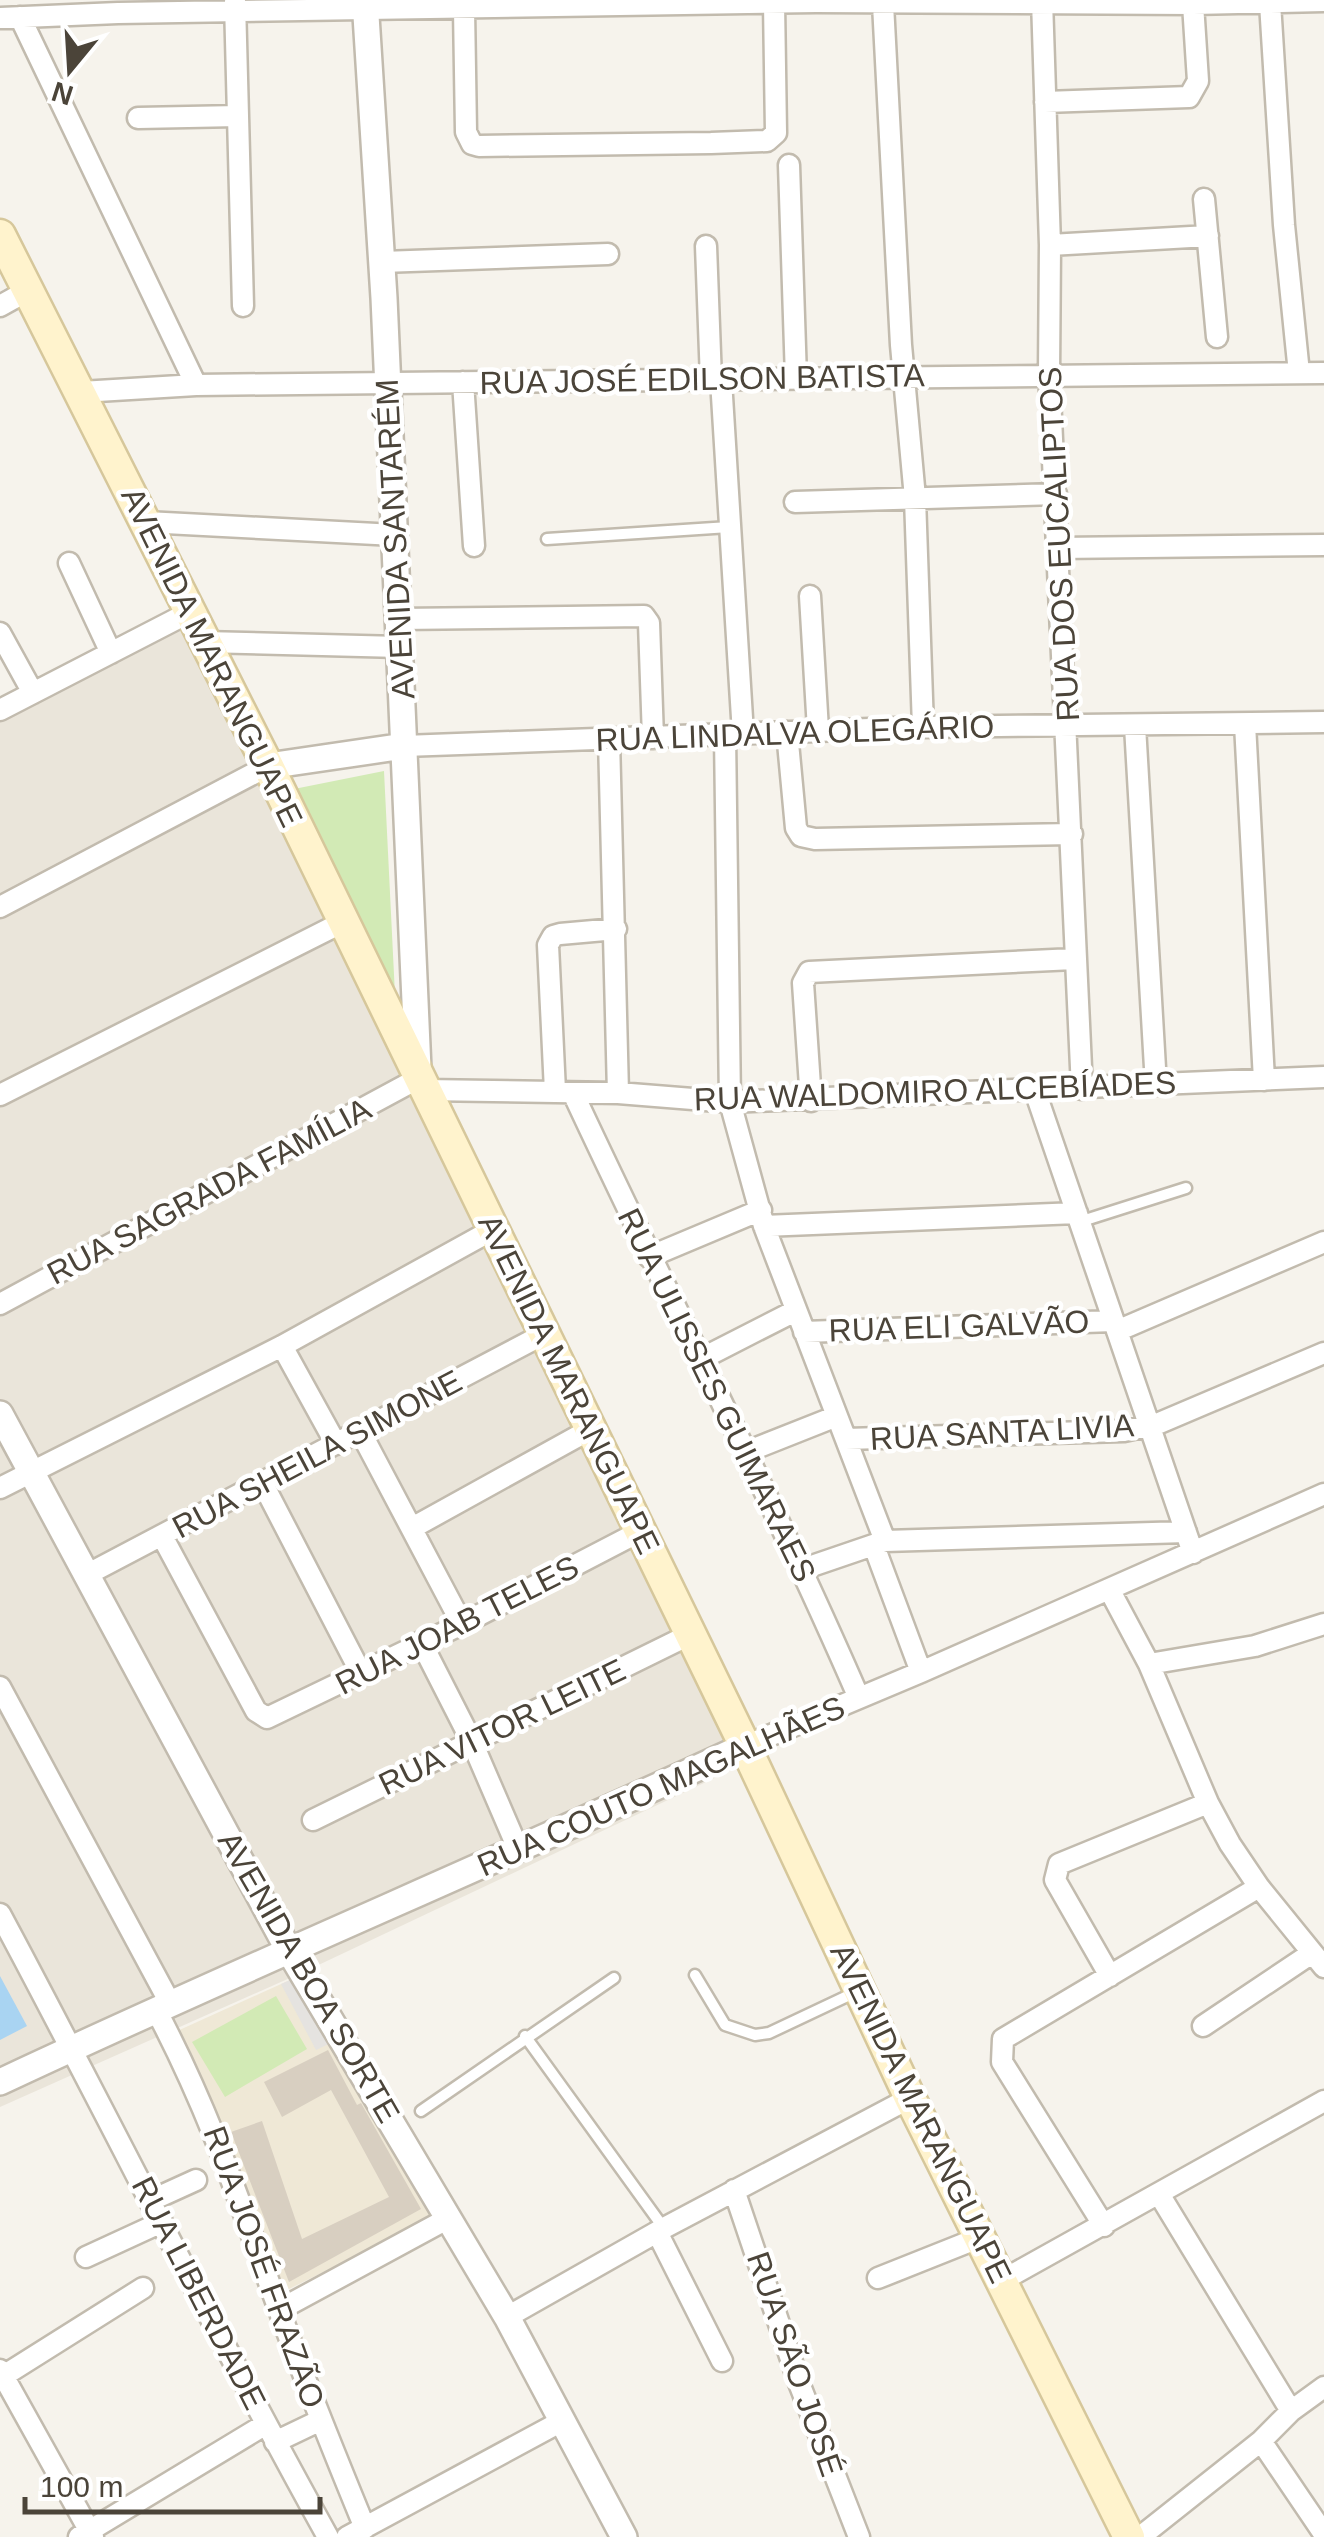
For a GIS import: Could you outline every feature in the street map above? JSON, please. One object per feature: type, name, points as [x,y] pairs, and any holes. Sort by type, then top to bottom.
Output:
[{"type":"main road","name":"AVENIDA MARANGUAPE","points":[[0,235],[268,766],[546,1333],[910,2098],[1130,2537]]},
{"type":"street","name":"RUA DOS EUCALIPTOS","points":[[1042,1],[1050,374],[1082,1088]]},
{"type":"street","points":[[196,385],[10,18],[118,6],[365,5],[464,10],[628,2],[1324,1]]},
{"type":"street","points":[[464,10],[466,132],[472,144],[660,144],[772,138],[778,126],[764,2]]},
{"type":"street","points":[[1270,3],[1284,225],[1300,373]]},
{"type":"street","points":[[883,4],[915,498],[922,727]]},
{"type":"street","points":[[1045,102],[1182,99],[1194,94],[1198,80],[1194,4]]},
{"type":"street","name":"AVENIDA SANTARÉM","points":[[365,5],[382,262],[422,1084]]},
{"type":"street","points":[[235,6],[243,306]]},
{"type":"street","points":[[138,118],[238,116]]},
{"type":"street","points":[[789,165],[796,378]]},
{"type":"street","points":[[1204,198],[1217,337]]},
{"type":"street","points":[[1050,245],[1208,236]]},
{"type":"street","points":[[706,246],[730,527],[734,735],[730,1102],[763,1218],[846,1439],[921,1672]]},
{"type":"street","points":[[382,262],[608,254]]},
{"type":"street","points":[[0,306],[27,291]]},
{"type":"street","name":"RUA JOSÉ EDILSON BATISTA","points":[[81,392],[196,385],[1324,373]]},
{"type":"street","points":[[463,382],[474,546]]},
{"type":"street","points":[[795,502],[1056,494]]},
{"type":"street","points":[[146,522],[395,535]]},
{"type":"street","points":[[1059,548],[1324,545]]},
{"type":"street","points":[[69,563],[111,653]]},
{"type":"street","points":[[810,596],[818,730]]},
{"type":"street","points":[[0,710],[190,612]]},
{"type":"street","points":[[399,619],[644,616],[650,622],[653,738]]},
{"type":"street","points":[[0,633],[33,694]]},
{"type":"street","points":[[204,642],[400,648]]},
{"type":"street","name":"RUA LINDALVA OLEGÁRIO","points":[[268,766],[404,746],[922,727],[1324,722]]},
{"type":"street","points":[[1245,724],[1264,1080]]},
{"type":"street","points":[[1135,726],[1156,1085]]},
{"type":"street","points":[[787,732],[796,828],[802,836],[815,839],[1072,834]]},
{"type":"street","points":[[609,740],[618,1093]]},
{"type":"street","points":[[0,906],[268,766]]},
{"type":"street","points":[[0,1096],[343,922]]},
{"type":"street","points":[[564,1092],[548,945],[553,936],[560,934],[616,929]]},
{"type":"street","points":[[811,1101],[803,983],[809,972],[1074,960]]},
{"type":"street","name":"RUA WALDOMIRO ALCEBÍADES","points":[[422,1084],[730,1102],[1324,1077]]},
{"type":"street","name":"RUA SAGRADA FAMÍLIA","points":[[0,1304],[422,1084]]},
{"type":"street","points":[[1035,1091],[1193,1553]]},
{"type":"street","name":"RUA ULISSES GUIMARAES","points":[[564,1092],[746,1452],[860,1698]]},
{"type":"street","points":[[649,1257],[763,1218],[1078,1218]]},
{"type":"street","points":[[0,1488],[282,1346],[494,1228]]},
{"type":"street","name":"RUA ELI GALVÃO","points":[[804,1332],[1115,1326],[1324,1242]]},
{"type":"street","name":"RUA ELI GALVÃO","points":[[699,1360],[795,1311]]},
{"type":"street","name":"RUA SHEILA SIMONE","points":[[88,1574],[546,1333]]},
{"type":"street","points":[[282,1346],[336,1444]]},
{"type":"street","name":"RUA SANTA LIVIA","points":[[846,1439],[1101,1433],[1150,1426],[1324,1353]]},
{"type":"street","name":"AVENIDA BOA SORTE","points":[[0,1414],[288,1949],[507,2317],[624,2537]]},
{"type":"street","name":"RUA SANTA LIVIA","points":[[746,1452],[837,1416]]},
{"type":"street","points":[[412,1528],[591,1429]]},
{"type":"street","points":[[360,1432],[462,1624]]},
{"type":"street","points":[[263,1484],[361,1673]]},
{"type":"street","name":"RUA COUTO MAGALHÃES","points":[[0,2082],[745,1746],[1324,1494]]},
{"type":"street","name":"RUA JOAB TELES","points":[[162,1536],[256,1711],[273,1718],[640,1532]]},
{"type":"street","points":[[803,1569],[879,1543],[1186,1532]]},
{"type":"street","points":[[1109,1590],[1148,1664],[1208,1803],[1259,1887],[1318,1960],[1202,2026]]},
{"type":"street","points":[[1148,1664],[1254,1646],[1324,1624]]},
{"type":"street","name":"RUA VITOR LEITE","points":[[313,1820],[691,1634]]},
{"type":"street","points":[[422,1642],[472,1742],[519,1851]]},
{"type":"street","name":"RUA JOSÉ FRAZÃO","points":[[0,1687],[163,2006],[221,2147],[321,2420],[356,2532]]},
{"type":"street","points":[[1110,1976],[1054,1880],[1056,1868],[1208,1803]]},
{"type":"street","points":[[1104,2226],[1002,2062],[1003,2039],[1259,1887]]},
{"type":"street","name":"RUA LIBERDADE","points":[[0,1914],[328,2537]]},
{"type":"street","points":[[507,2317],[660,2230],[910,2098]]},
{"type":"street","points":[[1003,2280],[1324,2101]]},
{"type":"street","points":[[152,2200],[196,2180]]},
{"type":"street","name":"RUA SÃO JOSÉ","points":[[734,2190],[799,2383],[860,2537]]},
{"type":"street","points":[[1159,2194],[1291,2410]]},
{"type":"street","points":[[279,2310],[447,2219]]},
{"type":"street","points":[[86,2257],[162,2222]]},
{"type":"street","points":[[660,2230],[722,2361]]},
{"type":"street","points":[[878,2278],[981,2237]]},
{"type":"street","points":[[142,2288],[1,2374],[87,2535],[270,2433],[321,2420]]},
{"type":"street","points":[[1140,2537],[1260,2441],[1291,2410],[1324,2387]]},
{"type":"street","points":[[356,2532],[562,2421]]},
{"type":"street","points":[[1260,2441],[1324,2534]]},
{"type":"lane","points":[[547,538],[730,527]]},
{"type":"lane","points":[[1078,1218],[1186,1188]]},
{"type":"lane","points":[[695,1975],[725,2025],[755,2035],[768,2033],[859,1991]]},
{"type":"lane","points":[[422,2111],[525,2036],[614,1978]]},
{"type":"lane","points":[[525,2036],[660,2230]]},
{"type":"shaded area","points":[[198,614],[759,1757],[310,1969],[0,2107],[0,720]]},
{"type":"shaded area","points":[[301,1975],[436,2216],[285,2291],[222,2127],[175,2032]]},
{"type":"shaded area","points":[[301,1975],[337,2040],[316,2050],[281,1984]]},
{"type":"green space","points":[[384,771],[395,995],[294,789]]},
{"type":"green space","points":[[276,1996],[307,2049],[225,2097],[192,2042]]},
{"type":"water","points":[[0,1976],[27,2026],[0,2040]]},
{"type":"building","points":[[328,2050],[421,2209],[289,2282],[231,2132],[262,2121],[302,2239],[389,2197],[331,2090],[282,2117],[264,2082]]}]
